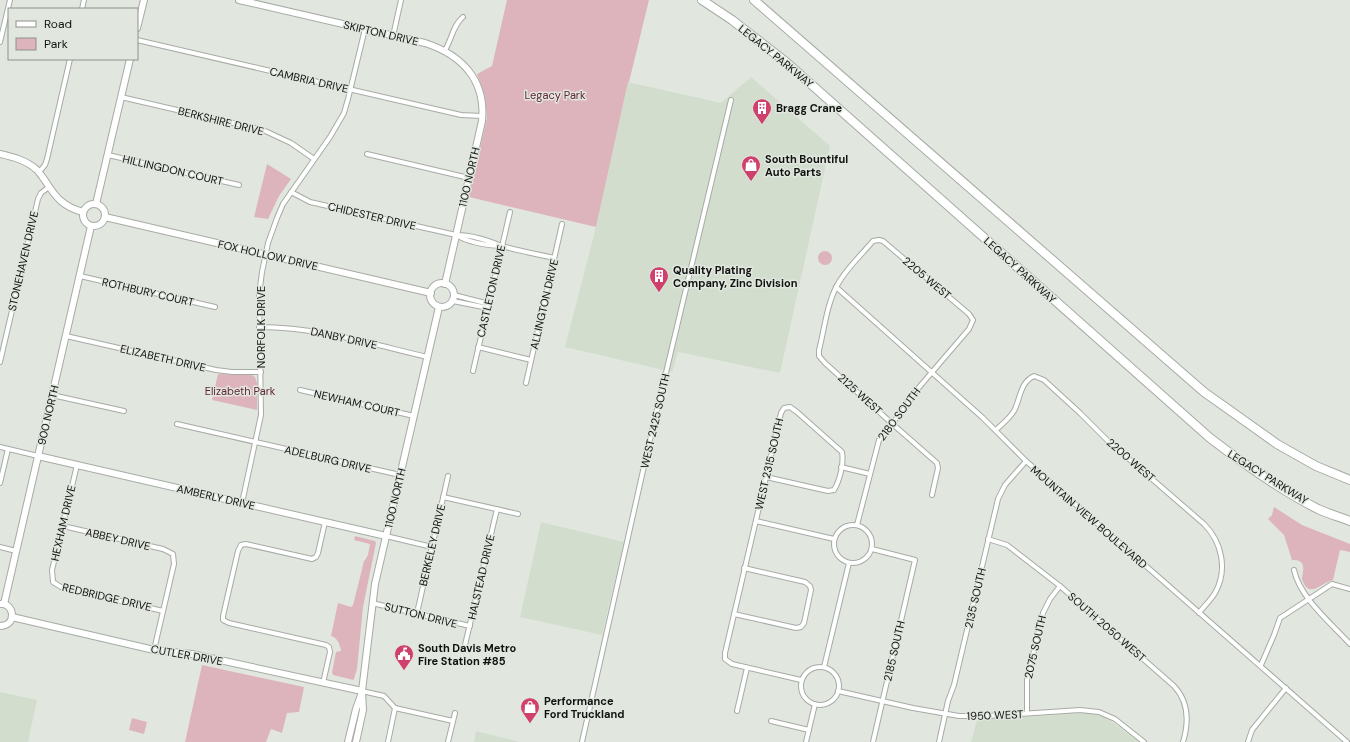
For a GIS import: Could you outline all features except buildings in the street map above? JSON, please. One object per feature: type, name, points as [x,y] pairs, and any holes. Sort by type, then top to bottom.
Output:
[{"type":"highway","name":"LEGACY PARKWAY","points":[[702,0],[738,24],[786,62],[1210,438],[1241,462],[1285,490],[1319,509],[1350,521]]},
{"type":"highway","points":[[754,0],[1204,392],[1278,444],[1316,466],[1350,480]]},
{"type":"street","points":[[0,42],[2,23],[10,0]]},
{"type":"street","points":[[138,24],[144,0]]},
{"type":"street","name":"SKIPTON DRIVE","points":[[239,0],[425,43],[445,50],[460,61],[474,80],[481,99],[482,116]]},
{"type":"street","points":[[392,36],[401,0]]},
{"type":"street","points":[[445,50],[451,39],[456,24],[463,17]]},
{"type":"street","name":"NORFOLK DRIVE","points":[[242,503],[261,415],[259,327],[260,291],[266,254],[277,218],[291,192],[340,121],[351,89],[365,29]]},
{"type":"street","name":"CAMBRIA DRIVE","points":[[138,40],[461,115],[482,116]]},
{"type":"street","points":[[39,172],[43,168],[47,159],[70,60]]},
{"type":"street","points":[[96,204],[130,60]]},
{"type":"street","name":"BERKSHIRE DRIVE","points":[[121,97],[263,130],[291,143],[314,159]]},
{"type":"street","name":"WEST 2425 SOUTH","points":[[582,742],[649,444],[731,100]]},
{"type":"street","name":"1100 NORTH","points":[[444,284],[482,116]]},
{"type":"street","points":[[0,154],[22,160],[32,166],[39,172],[61,202],[69,207],[83,212]]},
{"type":"street","points":[[367,154],[469,178]]},
{"type":"street","name":"HILLINGDON COURT","points":[[108,155],[239,185]]},
{"type":"street","name":"STONEHAVEN DRIVE","points":[[0,362],[38,199],[43,191],[49,187]]},
{"type":"street","name":"CHIDESTER DRIVE","points":[[291,192],[310,202],[456,235],[466,235],[490,241],[502,246],[554,258]]},
{"type":"street","points":[[96,204],[104,209],[105,217],[100,224],[91,226],[84,220],[83,212],[88,205],[96,204]]},
{"type":"street","name":"CASTLETON DRIVE","points":[[473,371],[510,212]]},
{"type":"street","name":"FOX HOLLOW DRIVE","points":[[105,217],[431,293]]},
{"type":"street","name":"ALLINGTON DRIVE","points":[[526,383],[562,224]]},
{"type":"street","name":"900 NORTH","points":[[2,604],[16,551],[91,226]]},
{"type":"street","name":"2205 WEST","points":[[836,287],[873,241],[879,240],[883,241],[969,314],[973,320]]},
{"type":"street","name":"ROTHBURY COURT","points":[[80,276],[215,307]]},
{"type":"street","points":[[444,284],[451,288],[453,298],[448,306],[439,307],[432,301],[431,293],[436,285],[444,284]]},
{"type":"street","name":"2125 WEST","points":[[836,287],[831,299],[819,350],[819,356],[824,363],[937,463],[938,468],[932,495]]},
{"type":"street","name":"MOUNTAIN VIEW BOULEVARD","points":[[836,287],[996,430],[1026,461],[1347,742]]},
{"type":"street","points":[[453,298],[488,306]]},
{"type":"street","name":"1100 NORTH","points":[[356,742],[363,710],[362,691],[375,584],[439,307]]},
{"type":"street","name":"2180 SOUTH","points":[[857,525],[879,440],[931,372],[969,329],[973,320]]},
{"type":"street","name":"DANBY DRIVE","points":[[259,327],[313,331],[428,357]]},
{"type":"street","name":"ELIZABETH DRIVE","points":[[66,336],[216,370],[261,372]]},
{"type":"street","points":[[478,347],[531,360]]},
{"type":"street","name":"2200 WEST","points":[[996,430],[1012,414],[1028,380],[1034,376],[1044,380],[1080,413],[1106,440],[1204,524],[1214,537],[1220,551],[1222,566],[1218,586],[1212,598],[1199,613]]},
{"type":"street","name":"NEWHAM COURT","points":[[300,390],[414,416]]},
{"type":"street","points":[[52,395],[124,411]]},
{"type":"street","name":"WEST 2315 SOUTH","points":[[747,668],[729,663],[725,659],[725,653],[781,413],[784,408],[790,407],[797,412],[842,452],[843,458],[841,467]]},
{"type":"street","name":"ADELBURG DRIVE","points":[[177,424],[400,475]]},
{"type":"street","name":"AMBERLY DRIVE","points":[[0,447],[432,547]]},
{"type":"street","points":[[0,483],[8,449]]},
{"type":"street","name":"2135 SOUTH","points":[[939,742],[1000,494],[1005,485],[1026,461]]},
{"type":"street","name":"HEXHAM DRIVE","points":[[53,582],[52,570],[77,465]]},
{"type":"street","points":[[766,477],[828,491],[834,490],[838,484],[841,467],[870,474]]},
{"type":"street","name":"BERKELEY DRIVE","points":[[416,613],[448,476]]},
{"type":"street","points":[[443,497],[518,514]]},
{"type":"street","name":"HALSTEAD DRIVE","points":[[465,645],[497,509]]},
{"type":"street","points":[[756,521],[834,539]]},
{"type":"street","points":[[323,683],[330,652],[330,649],[326,645],[229,623],[224,620],[223,614],[238,549],[241,545],[248,545],[312,559],[316,557],[318,553],[325,522]]},
{"type":"street","points":[[850,524],[857,525],[864,528],[869,533],[872,540],[872,549],[869,555],[863,560],[856,563],[849,563],[842,560],[836,554],[834,539],[837,532],[843,527],[850,524]]},
{"type":"street","name":"ABBEY DRIVE","points":[[63,526],[163,549],[173,554],[174,564],[163,611]]},
{"type":"street","name":"SOUTH 2050 WEST","points":[[988,540],[1006,545],[1060,586],[1178,690],[1187,711],[1187,727],[1183,742]]},
{"type":"street","points":[[0,547],[16,551]]},
{"type":"street","name":"2185 SOUTH","points":[[872,549],[915,560],[873,742]]},
{"type":"street","points":[[824,667],[849,563]]},
{"type":"street","points":[[734,614],[796,628],[804,623],[812,590],[805,582],[744,568]]},
{"type":"street","points":[[1294,570],[1297,580],[1309,599],[1350,644]]},
{"type":"street","name":"REDBRIDGE DRIVE","points":[[53,582],[61,587],[163,611]]},
{"type":"street","points":[[1261,666],[1280,618],[1332,584],[1350,588]]},
{"type":"street","name":"2075 SOUTH","points":[[1027,713],[1027,680],[1043,613],[1050,599],[1060,586]]},
{"type":"street","name":"SUTTON DRIVE","points":[[372,603],[470,626]]},
{"type":"street","points":[[0,626],[7,624],[12,618],[11,609],[2,604]]},
{"type":"street","points":[[154,650],[163,611]]},
{"type":"street","name":"CUTLER DRIVE","points":[[12,618],[154,650],[192,654],[362,691]]},
{"type":"street","points":[[824,667],[830,669],[834,673],[839,685],[838,691],[835,698],[829,702],[822,705],[815,704],[808,701],[803,695],[801,680],[810,669],[824,667]]},
{"type":"street","points":[[737,711],[747,668],[801,680]]},
{"type":"street","points":[[1248,742],[1252,730],[1286,688]]},
{"type":"street","points":[[362,691],[384,696],[395,708],[453,722]]},
{"type":"street","name":"1100 NORTH","points":[[348,742],[362,691]]},
{"type":"street","name":"1950 WEST","points":[[838,691],[945,715],[972,717],[1080,710],[1099,712],[1115,719],[1144,742]]},
{"type":"street","points":[[806,742],[815,704]]},
{"type":"street","points":[[388,742],[395,708]]},
{"type":"street","points":[[448,742],[455,713]]},
{"type":"street","points":[[771,721],[809,730]]},
{"type":"shaded area","points":[[751,77],[830,146],[780,373],[678,352],[672,372],[565,347],[596,227],[628,82],[721,103]]},
{"type":"shaded area","points":[[541,522],[624,542],[602,635],[520,617]]},
{"type":"shaded area","points":[[0,692],[37,700],[28,742],[0,742]]},
{"type":"shaded area","points":[[1084,713],[1105,717],[1139,742],[971,742],[977,720]]},
{"type":"shaded area","points":[[476,731],[520,742],[474,742]]},
{"type":"green space","name":"Legacy Park","points":[[507,0],[649,0],[628,82],[596,227],[469,197],[487,118],[485,96],[477,74],[492,66]]},
{"type":"green space","points":[[267,164],[291,179],[279,196],[268,219],[254,217]]},
{"type":"green space","points":[[822,251],[828,251],[832,255],[832,261],[828,265],[822,265],[818,261],[818,255]]},
{"type":"green space","name":"Elizabeth Park","points":[[218,374],[252,375],[255,377],[257,383],[257,410],[212,400]]},
{"type":"green space","points":[[1274,507],[1302,525],[1350,544],[1350,552],[1340,550],[1333,580],[1311,589],[1305,585],[1302,579],[1302,563],[1297,560],[1292,560],[1284,535],[1268,519],[1272,515]]},
{"type":"green space","points":[[355,536],[375,541],[376,543],[363,607],[357,669],[353,680],[333,675],[332,672],[336,652],[341,651],[337,640],[331,636],[338,603],[351,607],[353,605],[364,561],[368,555],[370,544],[354,540]]},
{"type":"green space","points":[[202,665],[304,687],[299,712],[287,713],[282,733],[271,729],[266,742],[185,742]]},
{"type":"green space","points":[[132,718],[147,722],[144,734],[129,730]]},
{"type":"place","name":"Bragg Crane","points":[[762,125]]},
{"type":"place","name":"South Bountiful Auto Parts","points":[[751,182]]},
{"type":"place","name":"Quality Plating Company, Zinc Division","points":[[659,293]]},
{"type":"place","name":"South Davis Metro Fire Station #85","points":[[404,671]]},
{"type":"place","name":"Performance Ford Truckland","points":[[530,724]]}]
